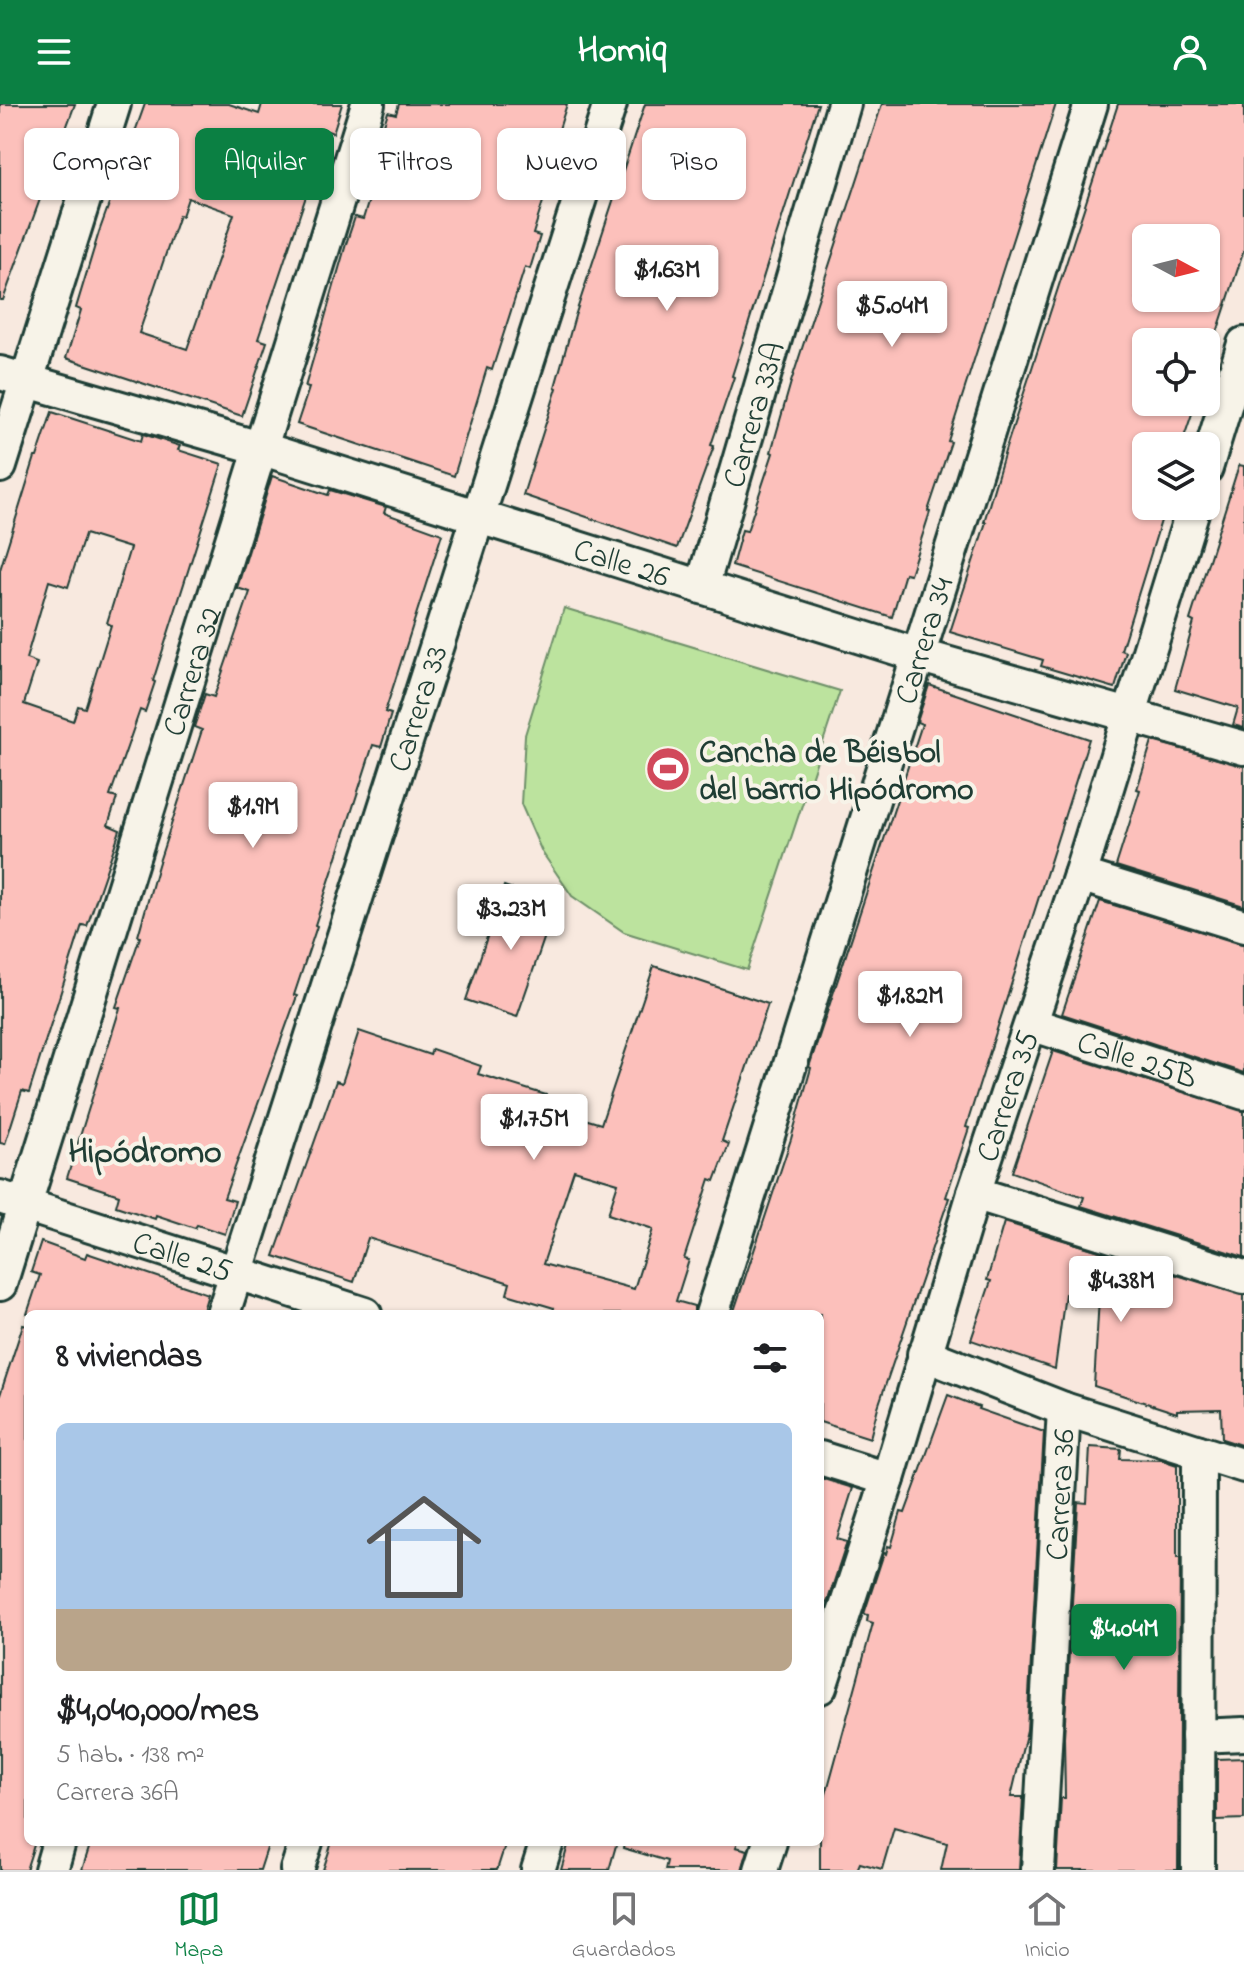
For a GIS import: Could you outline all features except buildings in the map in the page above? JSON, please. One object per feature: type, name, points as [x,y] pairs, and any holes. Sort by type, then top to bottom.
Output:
[{"type":"street","points":[[0,466],[14,377],[114,104]]},
{"type":"street","name":"Carrera 32","points":[[0,1284],[12,1201],[260,448],[368,104]]},
{"type":"street","name":"Carrera 33","points":[[224,1310],[610,104]]},
{"type":"street","name":"Carrera 33A","points":[[702,587],[844,104]]},
{"type":"street","name":"Carrera 34","points":[[713,1310],[1091,104]]},
{"type":"street","points":[[1217,432],[1244,344]]},
{"type":"street","name":"Calle 26","points":[[14,377],[260,448],[918,655],[1244,748]]},
{"type":"street","name":"Carrera 35","points":[[824,1675],[888,1479],[974,1193],[1080,875],[1190,520]]},
{"type":"street","points":[[1080,875],[1244,926]]},
{"type":"street","name":"Calle 25B","points":[[1031,1024],[1244,1093]]},
{"type":"street","points":[[974,1193],[1244,1277]]},
{"type":"street","name":"Calle 25","points":[[12,1201],[353,1310]]},
{"type":"street","points":[[924,1354],[1064,1409],[1244,1466]]},
{"type":"street","name":"Carrera 36","points":[[1038,1870],[1064,1409]]},
{"type":"street","points":[[1198,1870],[1199,1452]]},
{"type":"street","points":[[824,1459],[888,1479]]},
{"type":"street","points":[[1198,1736],[1244,1734]]},
{"type":"street","points":[[51,1870],[58,1846]]},
{"type":"street","points":[[297,1870],[305,1846]]},
{"type":"street","points":[[538,1870],[546,1846]]},
{"type":"street","points":[[761,1870],[769,1846]]},
{"type":"green space","name":"Cancha de Béisbol del barrio Hipódromo","points":[[564,608],[840,691],[747,970],[624,932],[572,896],[542,852],[521,804],[525,735]]},
{"type":"place","name":"Cancha de Béisbol del barrio Hipódromo","points":[[668,769]]},
{"type":"district","name":"Hipódromo","points":[[145,1150]]}]
